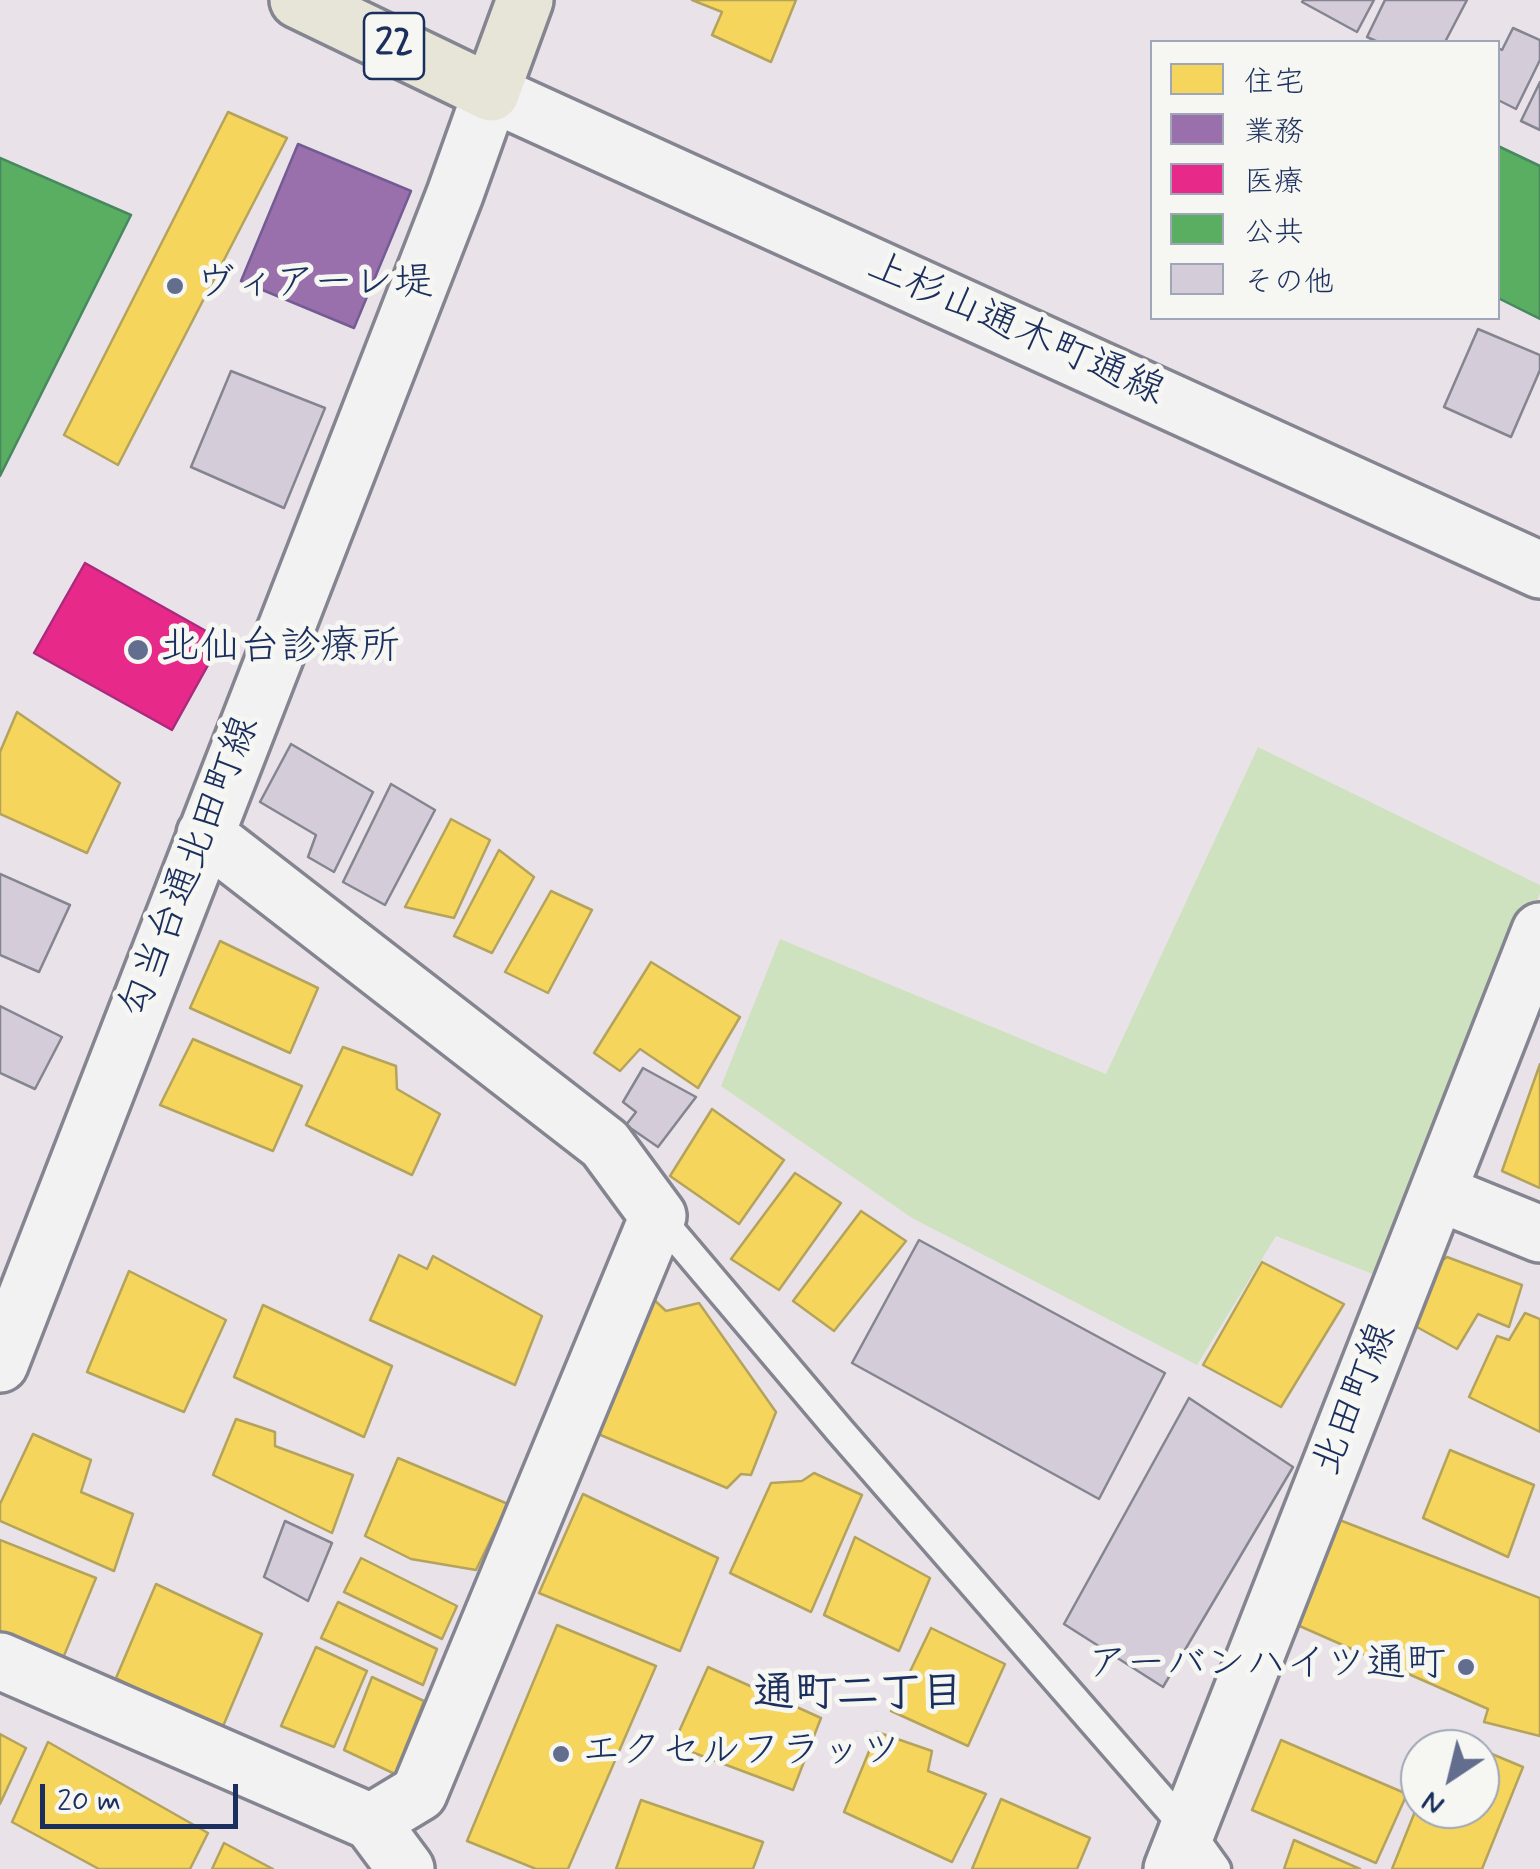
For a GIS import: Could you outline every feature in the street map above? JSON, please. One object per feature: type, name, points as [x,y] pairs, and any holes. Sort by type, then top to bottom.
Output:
[{"type":"main road","name":"22","points":[[298,0],[490,92]]},
{"type":"main road","points":[[490,92],[525,0]]},
{"type":"street","name":"上杉山通木町通線","points":[[490,92],[1540,570]]},
{"type":"street","name":"勾当台通北田町線","points":[[0,1364],[448,212],[490,92]]},
{"type":"street","points":[[205,834],[605,1144],[658,1216],[419,1793],[371,1822]]},
{"type":"street","name":"北田町線","points":[[1192,1856],[1540,931]]},
{"type":"street","points":[[1439,1193],[1540,1234]]},
{"type":"street","points":[[0,1661],[371,1822],[406,1869]]},
{"type":"lane","points":[[658,1216],[1192,1856]]},
{"type":"green space","points":[[1258,747],[1540,885],[1393,1282],[1276,1236],[1197,1365],[912,1218],[721,1086],[780,939],[1106,1074]]},
{"type":"building: 住宅","points":[[692,0],[796,0],[771,62],[712,35],[722,12]]},
{"type":"building: 住宅","name":"ヴィアーレ堤","points":[[228,112],[287,138],[118,465],[64,435]]},
{"type":"building: 住宅","points":[[17,712],[120,783],[87,853],[0,814],[0,752]]},
{"type":"building: 住宅","points":[[451,819],[490,840],[454,918],[405,907]]},
{"type":"building: 住宅","points":[[499,850],[534,877],[492,953],[454,936]]},
{"type":"building: 住宅","points":[[551,891],[592,910],[548,993],[505,972]]},
{"type":"building: 住宅","points":[[220,941],[318,988],[290,1053],[190,1008]]},
{"type":"building: 住宅","points":[[651,962],[740,1017],[698,1088],[640,1049],[620,1071],[594,1053]]},
{"type":"building: 住宅","points":[[193,1039],[302,1086],[273,1151],[160,1105]]},
{"type":"building: 住宅","points":[[343,1047],[396,1066],[397,1089],[440,1114],[412,1175],[306,1125]]},
{"type":"building: 住宅","points":[[1540,1064],[1540,1188],[1502,1171]]},
{"type":"building: 住宅","points":[[712,1109],[784,1160],[739,1224],[670,1176]]},
{"type":"building: 住宅","points":[[795,1173],[841,1203],[779,1290],[731,1259]]},
{"type":"building: 住宅","points":[[861,1211],[906,1241],[834,1331],[793,1301]]},
{"type":"building: 住宅","points":[[399,1255],[427,1269],[433,1256],[542,1316],[515,1385],[370,1320]]},
{"type":"building: 住宅","points":[[1447,1257],[1522,1285],[1509,1327],[1478,1314],[1457,1349],[1415,1326],[1437,1264]]},
{"type":"building: 住宅","points":[[1262,1262],[1344,1304],[1281,1407],[1203,1365]]},
{"type":"building: 住宅","points":[[129,1271],[226,1320],[184,1412],[87,1372]]},
{"type":"building: 住宅","points":[[649,1295],[666,1311],[699,1303],[776,1412],[751,1475],[741,1474],[727,1488],[591,1431]]},
{"type":"building: 住宅","points":[[263,1305],[392,1366],[364,1437],[234,1377]]},
{"type":"building: 住宅","points":[[1525,1313],[1540,1319],[1540,1432],[1469,1397],[1497,1336],[1509,1340]]},
{"type":"building: 住宅","points":[[236,1419],[275,1432],[275,1446],[353,1475],[332,1533],[213,1475]]},
{"type":"building: 住宅","points":[[33,1434],[91,1460],[81,1492],[133,1514],[114,1571],[0,1521],[0,1504]]},
{"type":"building: 住宅","points":[[1450,1450],[1534,1485],[1508,1557],[1423,1518]]},
{"type":"building: 住宅","points":[[398,1458],[508,1504],[476,1570],[411,1559],[365,1536]]},
{"type":"building: 住宅","points":[[814,1473],[862,1495],[811,1612],[730,1573],[771,1483],[802,1481]]},
{"type":"building: 住宅","points":[[583,1494],[718,1558],[680,1651],[539,1593]]},
{"type":"building: 住宅","name":"アーバンハイツ通町","points":[[1337,1519],[1540,1598],[1540,1736],[1484,1722],[1488,1709],[1295,1624]]},
{"type":"building: 住宅","points":[[855,1537],[930,1578],[899,1651],[824,1615]]},
{"type":"building: 住宅","points":[[0,1540],[96,1578],[61,1663],[0,1637]]},
{"type":"building: 住宅","points":[[361,1558],[457,1606],[442,1639],[344,1592]]},
{"type":"building: 住宅","points":[[156,1584],[262,1634],[221,1731],[116,1678]]},
{"type":"building: 住宅","points":[[338,1602],[437,1649],[423,1685],[321,1638]]},
{"type":"building: 住宅","name":"エクセルフラッツ","points":[[557,1625],[656,1666],[568,1869],[536,1869],[467,1841]]},
{"type":"building: 住宅","points":[[931,1628],[1005,1664],[968,1746],[891,1711]]},
{"type":"building: 住宅","points":[[316,1647],[367,1671],[334,1747],[281,1726]]},
{"type":"building: 住宅","points":[[708,1667],[821,1718],[793,1790],[673,1745]]},
{"type":"building: 住宅","points":[[372,1677],[424,1701],[395,1774],[344,1750]]},
{"type":"building: 住宅","points":[[877,1732],[932,1751],[928,1771],[986,1794],[952,1862],[844,1812]]},
{"type":"building: 住宅","points":[[0,1734],[26,1748],[0,1804]]},
{"type":"building: 住宅","points":[[1281,1740],[1400,1791],[1400,1810],[1376,1863],[1252,1810]]},
{"type":"building: 住宅","points":[[48,1742],[208,1833],[190,1869],[99,1869],[12,1822]]},
{"type":"building: 住宅","points":[[1500,1757],[1523,1767],[1500,1824]]},
{"type":"building: 住宅","points":[[1001,1799],[1090,1838],[1077,1869],[972,1869]]},
{"type":"building: 住宅","points":[[641,1800],[763,1842],[753,1869],[616,1869]]},
{"type":"building: 住宅","points":[[1408,1829],[1498,1829],[1482,1869],[1392,1869]]},
{"type":"building: 住宅","points":[[1294,1840],[1360,1869],[1284,1869]]},
{"type":"building: 住宅","points":[[224,1843],[273,1869],[212,1869]]},
{"type":"building: 業務","points":[[298,144],[411,191],[354,328],[241,281]]},
{"type":"building: 医療","points":[[85,563],[222,640],[172,730],[34,653]]},
{"type":"building: 公共","points":[[1500,147],[1540,166],[1540,319],[1500,299]]},
{"type":"building: 公共","points":[[0,158],[131,215],[0,476]]},
{"type":"building: その他","points":[[1304,0],[1374,0],[1357,32]]},
{"type":"building: その他","points":[[1385,0],[1467,0],[1446,40],[1367,37]]},
{"type":"building: その他","points":[[1513,28],[1540,40],[1540,60],[1516,109],[1500,101],[1502,50]]},
{"type":"building: その他","points":[[1540,82],[1540,130],[1521,121]]},
{"type":"building: その他","points":[[1478,329],[1540,355],[1540,370],[1511,437],[1444,407]]},
{"type":"building: その他","points":[[231,371],[325,408],[284,508],[191,467]]},
{"type":"building: その他","points":[[291,744],[373,792],[334,872],[308,857],[316,835],[260,802]]},
{"type":"building: その他","points":[[391,784],[435,810],[385,905],[343,882]]},
{"type":"building: その他","points":[[0,874],[70,905],[39,972],[0,955]]},
{"type":"building: その他","points":[[0,1006],[62,1037],[35,1089],[0,1073]]},
{"type":"building: その他","points":[[643,1068],[696,1097],[658,1147],[626,1125],[636,1112],[623,1102]]},
{"type":"building: その他","points":[[919,1240],[1165,1373],[1099,1499],[852,1363]]},
{"type":"building: その他","points":[[1189,1398],[1293,1467],[1163,1687],[1064,1624]]},
{"type":"building: その他","points":[[285,1521],[332,1543],[308,1601],[264,1577]]},
{"type":"place","name":"ヴィアーレ堤","points":[[175,286]]},
{"type":"place","name":"北仙台診療所","points":[[138,650]]},
{"type":"place","name":"アーバンハイツ通町","points":[[1466,1667]]},
{"type":"place","name":"エクセルフラッツ","points":[[561,1754]]},
{"type":"district","name":"通町二丁目","points":[[858,1696]]}]
